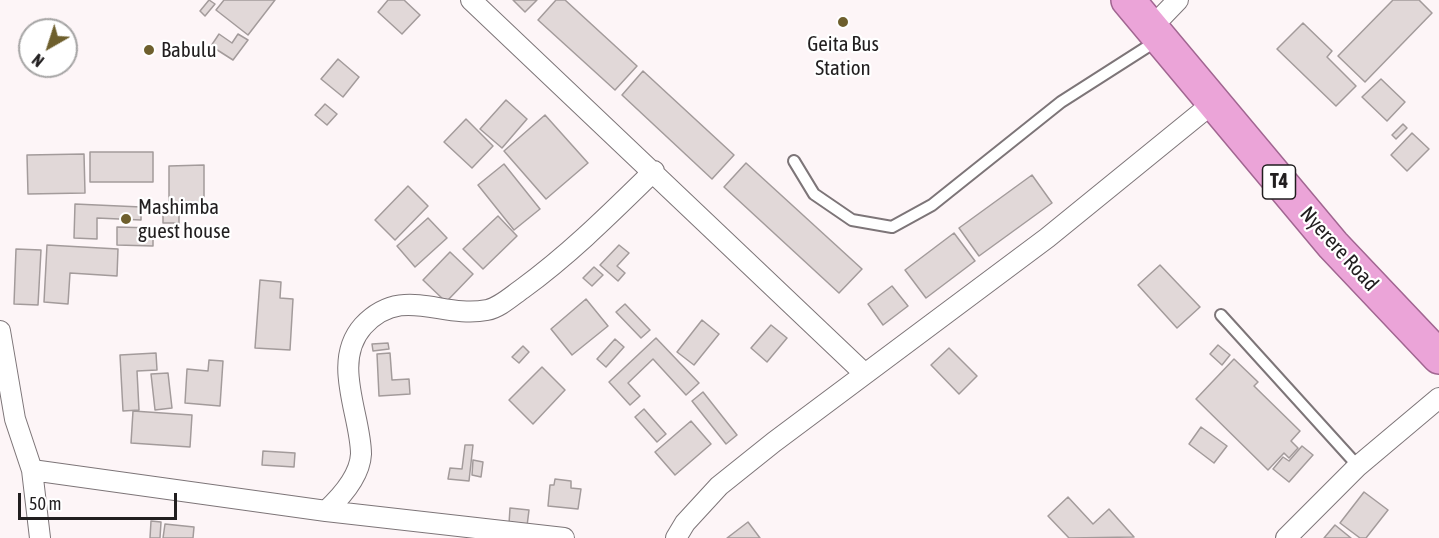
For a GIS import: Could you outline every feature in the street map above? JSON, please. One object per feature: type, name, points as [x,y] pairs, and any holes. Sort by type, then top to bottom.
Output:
[{"type":"highway","name":"Nyerere Road","points":[[1128,0],[1333,245],[1439,357]]},
{"type":"street","points":[[471,0],[654,171],[865,374]]},
{"type":"street","points":[[1155,34],[1178,0]]},
{"type":"street","points":[[676,538],[685,523],[720,486],[1047,238],[1213,103]]},
{"type":"street","points":[[326,511],[343,495],[357,470],[361,455],[348,376],[354,339],[363,326],[390,306],[406,304],[463,313],[489,310],[512,296],[576,247],[654,171]]},
{"type":"street","points":[[0,331],[8,419],[32,470],[40,538]]},
{"type":"street","points":[[1287,538],[1358,466],[1439,398]]},
{"type":"street","points":[[32,470],[326,511],[564,538]]},
{"type":"lane","points":[[794,161],[814,194],[852,220],[892,227],[932,205],[1061,102],[1155,34]]},
{"type":"lane","points":[[1221,315],[1358,466]]},
{"type":"building","points":[[209,0],[215,4],[205,16],[200,11]]},
{"type":"building","points":[[224,0],[275,0],[248,35],[216,10]]},
{"type":"building","points":[[388,0],[404,0],[420,15],[402,34],[378,12]]},
{"type":"building","points":[[513,0],[537,0],[525,12]]},
{"type":"building","points":[[556,0],[565,0],[637,66],[615,90],[538,20]]},
{"type":"building","points":[[1393,0],[1419,0],[1432,13],[1365,82],[1338,56]]},
{"type":"building","points":[[1303,23],[1332,51],[1327,57],[1356,86],[1336,106],[1277,49]]},
{"type":"building","points":[[219,34],[232,43],[238,34],[248,40],[233,60],[211,46]]},
{"type":"building","points":[[338,59],[359,77],[343,97],[321,79]]},
{"type":"building","points":[[643,71],[734,155],[712,179],[622,95]]},
{"type":"building","points":[[1381,79],[1405,102],[1387,121],[1362,97]]},
{"type":"building","points":[[506,100],[527,119],[502,148],[480,129]]},
{"type":"building","points":[[325,104],[337,114],[327,125],[315,115]]},
{"type":"building","points":[[545,115],[588,163],[546,199],[504,151]]},
{"type":"building","points":[[466,119],[493,146],[472,168],[444,142]]},
{"type":"building","points":[[1403,124],[1407,128],[1396,139],[1392,135]]},
{"type":"building","points":[[1412,133],[1429,149],[1407,171],[1391,155]]},
{"type":"building","points":[[90,152],[153,152],[153,182],[90,182]]},
{"type":"building","points":[[84,154],[85,193],[28,194],[27,155]]},
{"type":"building","points":[[746,163],[862,269],[839,293],[724,187]]},
{"type":"building","points":[[504,164],[540,209],[514,230],[478,185]]},
{"type":"building","points":[[204,165],[204,205],[169,205],[169,166]]},
{"type":"building","points":[[1032,175],[1052,203],[979,256],[959,228]]},
{"type":"building","points":[[408,186],[428,206],[395,240],[375,220]]},
{"type":"building","points":[[75,204],[141,207],[141,220],[97,218],[97,239],[74,238]]},
{"type":"building","points":[[163,211],[179,212],[179,223],[163,223]]},
{"type":"building","points":[[498,216],[517,236],[483,269],[463,249]]},
{"type":"building","points":[[428,218],[447,238],[415,267],[397,246]]},
{"type":"building","points":[[117,227],[153,228],[153,246],[117,245]]},
{"type":"building","points":[[954,233],[975,261],[926,298],[905,270]]},
{"type":"building","points":[[47,245],[118,249],[117,276],[70,273],[68,304],[44,302]]},
{"type":"building","points":[[619,245],[629,253],[617,266],[625,273],[618,281],[600,265]]},
{"type":"building","points":[[16,249],[41,250],[38,305],[14,304]]},
{"type":"building","points":[[450,252],[473,274],[446,302],[423,280]]},
{"type":"building","points":[[1160,265],[1200,307],[1177,328],[1138,285]]},
{"type":"building","points":[[594,267],[603,275],[592,286],[583,278]]},
{"type":"building","points":[[260,280],[281,282],[280,298],[293,299],[290,350],[255,348]]},
{"type":"building","points":[[892,286],[908,306],[883,325],[868,304]]},
{"type":"building","points":[[586,299],[608,326],[572,355],[551,329]]},
{"type":"building","points":[[625,304],[650,330],[641,338],[616,312]]},
{"type":"building","points":[[702,320],[719,334],[694,365],[677,352]]},
{"type":"building","points":[[771,325],[787,338],[767,362],[751,348]]},
{"type":"building","points":[[656,338],[699,383],[686,395],[653,359],[628,383],[640,396],[630,405],[609,382]]},
{"type":"building","points":[[615,339],[624,347],[606,367],[597,359]]},
{"type":"building","points":[[388,343],[389,349],[373,351],[372,344]]},
{"type":"building","points":[[1218,345],[1230,355],[1222,365],[1210,354]]},
{"type":"building","points":[[523,346],[529,352],[519,363],[512,357]]},
{"type":"building","points":[[949,348],[977,376],[959,394],[931,365]]},
{"type":"building","points":[[156,353],[157,370],[137,371],[139,410],[123,411],[120,355]]},
{"type":"building","points":[[390,353],[392,380],[409,379],[410,394],[379,396],[377,354]]},
{"type":"building","points":[[1234,359],[1258,382],[1254,386],[1300,431],[1291,441],[1298,448],[1289,458],[1284,453],[1268,470],[1196,399]]},
{"type":"building","points":[[209,360],[223,361],[220,406],[185,403],[187,369],[208,371]]},
{"type":"building","points":[[542,367],[565,390],[533,424],[509,400]]},
{"type":"building","points":[[168,373],[172,408],[155,410],[151,374]]},
{"type":"building","points":[[703,392],[737,435],[726,444],[692,401]]},
{"type":"building","points":[[644,409],[666,434],[657,442],[635,417]]},
{"type":"building","points":[[133,411],[192,415],[190,447],[131,443]]},
{"type":"building","points":[[691,421],[711,444],[675,475],[655,452]]},
{"type":"building","points":[[1201,427],[1227,446],[1214,463],[1189,444]]},
{"type":"building","points":[[465,445],[473,445],[469,481],[448,479],[450,468],[462,469]]},
{"type":"building","points":[[1302,446],[1313,455],[1289,482],[1273,469],[1283,457],[1289,461]]},
{"type":"building","points":[[263,451],[295,453],[294,467],[262,465]]},
{"type":"building","points":[[473,460],[483,462],[481,477],[472,475]]},
{"type":"building","points":[[555,479],[571,481],[571,488],[581,489],[578,509],[548,506],[550,485],[554,485]]},
{"type":"building","points":[[1364,492],[1388,510],[1366,538],[1360,538],[1340,523]]},
{"type":"building","points":[[1068,497],[1093,524],[1109,509],[1134,537],[1069,538],[1048,516]]},
{"type":"building","points":[[510,508],[529,510],[527,526],[509,524]]},
{"type":"building","points":[[151,521],[161,522],[160,538],[150,538]]},
{"type":"building","points":[[748,522],[760,538],[727,538]]},
{"type":"building","points":[[165,524],[194,527],[193,538],[163,538]]},
{"type":"building","points":[[1335,525],[1351,538],[1324,538]]},
{"type":"place","name":"Geita Bus Station","points":[[843,22]]},
{"type":"place","name":"Babulu","points":[[149,50]]},
{"type":"place","name":"Mashimba guest house","points":[[126,219]]}]
